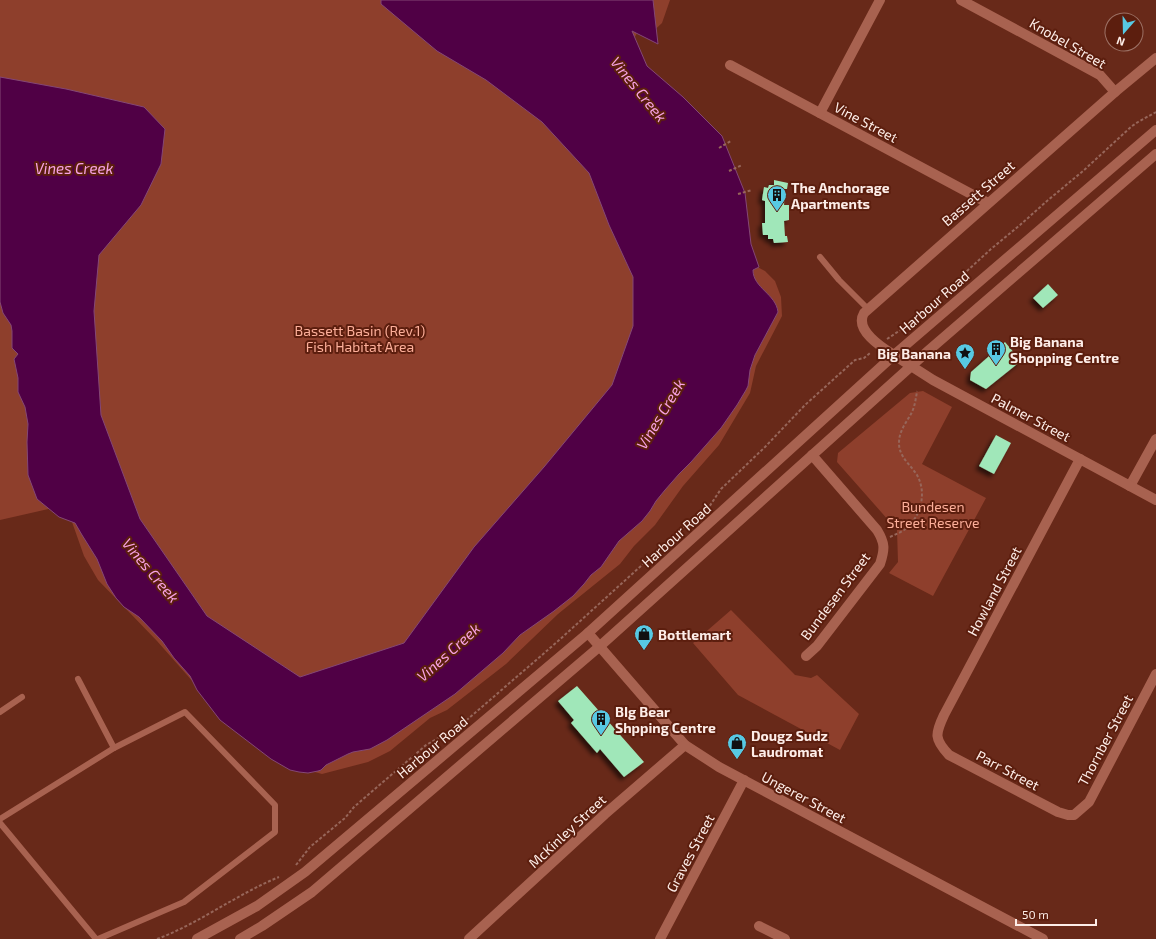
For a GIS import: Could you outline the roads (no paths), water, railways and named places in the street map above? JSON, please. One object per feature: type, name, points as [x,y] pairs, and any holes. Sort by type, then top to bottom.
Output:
[{"type":"street","points":[[820,113],[880,0]]},
{"type":"street","name":"Knobel Street","points":[[961,0],[1100,75],[1115,92]]},
{"type":"street","name":"Bassett Street","points":[[894,355],[879,346],[863,329],[861,318],[868,309],[1115,92],[1156,58]]},
{"type":"street","name":"Vine Street","points":[[730,65],[988,203]]},
{"type":"street","name":"Harbour Road","points":[[198,939],[257,906],[305,872],[588,633],[894,355],[1156,130]]},
{"type":"street","points":[[240,939],[312,892],[600,647],[928,351],[1156,154]]},
{"type":"street","name":"Palmer Street","points":[[894,355],[933,380],[1156,500]]},
{"type":"street","points":[[1130,486],[1156,439]]},
{"type":"street","name":"Bundesen Street","points":[[806,656],[817,646],[880,564],[883,554],[882,539],[877,530],[812,455]]},
{"type":"street","name":"Howland Street","points":[[937,738],[938,727],[944,715],[1080,459]]},
{"type":"street","name":"Ungerer Street","points":[[588,633],[685,745],[719,767],[1043,939]]},
{"type":"street","name":"Thornber Street","points":[[1074,815],[1089,802],[1156,674]]},
{"type":"street","name":"Parr Street","points":[[937,738],[940,746],[949,755],[1058,812],[1074,815]]},
{"type":"street","name":"McKinley Street","points":[[469,939],[605,814],[685,745]]},
{"type":"street","name":"Graves Street","points":[[660,939],[744,780]]},
{"type":"street","points":[[760,926],[785,939]]},
{"type":"lane","points":[[820,257],[839,280],[868,309]]},
{"type":"lane","points":[[78,679],[114,748]]},
{"type":"lane","points":[[0,712],[22,697]]},
{"type":"lane","points":[[0,819],[114,748],[185,712],[275,805],[275,832],[184,902],[97,939],[0,823]]},
{"type":"water","name":"Vines Creek","points":[[381,0],[653,0],[658,44],[632,31],[647,66],[683,97],[722,136],[745,193],[751,244],[759,267],[753,270],[754,276],[760,286],[773,300],[778,312],[755,355],[750,370],[748,386],[721,428],[665,490],[642,521],[619,541],[601,567],[591,575],[573,596],[520,635],[503,653],[455,694],[387,740],[370,749],[348,754],[326,765],[321,770],[308,773],[290,770],[271,759],[220,720],[197,690],[190,676],[174,658],[162,641],[139,617],[124,607],[116,598],[107,584],[97,559],[75,523],[59,517],[37,499],[28,475],[28,424],[25,407],[18,392],[18,378],[14,359],[18,354],[12,348],[11,325],[3,313],[0,302],[0,77],[66,89],[144,107],[165,129],[161,164],[141,205],[99,255],[94,311],[101,415],[140,519],[207,616],[300,677],[404,643],[474,547],[544,467],[612,385],[633,326],[633,277],[609,225],[589,173],[542,122],[486,80],[437,51],[381,4]]},
{"type":"place","name":"The Anchorage Apartments","points":[[777,212]]},
{"type":"place","name":"Big Banana Shopping Centre","points":[[996,366]]},
{"type":"place","name":"Big Banana","points":[[965,370]]},
{"type":"place","name":"Bottlemart","points":[[644,651]]},
{"type":"place","name":"BIg Bear Shpping Centre","points":[[601,736]]},
{"type":"place","name":"Dougz Sudz Laudromat","points":[[737,760]]},
{"type":"park label","name":"Bassett Basin (Rev.1) Fish Habitat Area","points":[[360,338]]},
{"type":"park label","name":"Bundesen Street Reserve","points":[[933,514]]}]
